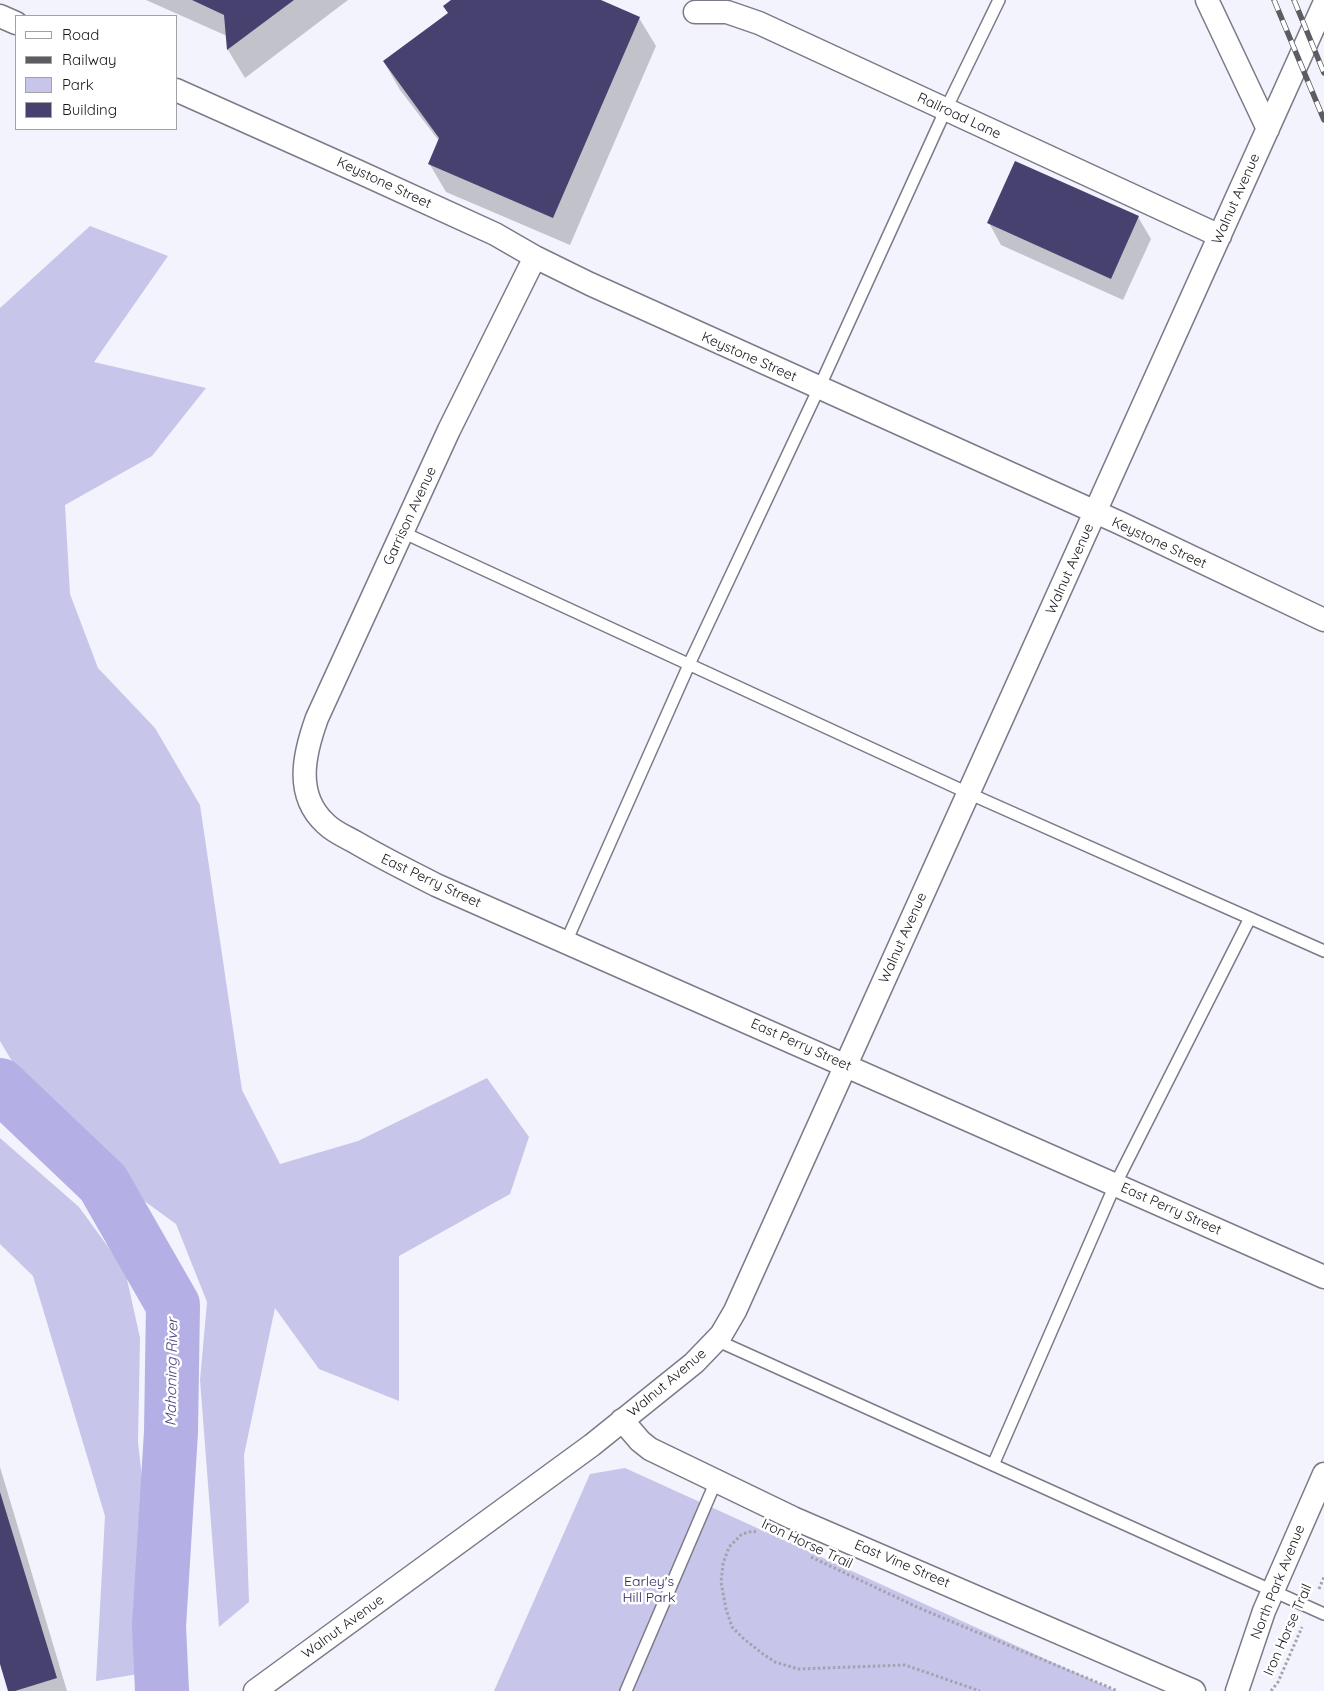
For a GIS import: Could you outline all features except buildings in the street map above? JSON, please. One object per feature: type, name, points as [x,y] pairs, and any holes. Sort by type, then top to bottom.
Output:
[{"type":"street","points":[[1208,0],[1268,129]]},
{"type":"street","name":"Walnut Avenue","points":[[255,1691],[592,1445],[694,1363],[721,1335],[736,1311],[845,1065],[1324,4]]},
{"type":"street","name":"Railroad Lane","points":[[695,12],[727,12],[759,23],[1220,236]]},
{"type":"street","points":[[0,16],[15,23]]},
{"type":"street","name":"Keystone Street","points":[[178,91],[470,222],[590,284],[1095,513],[1324,620]]},
{"type":"street","name":"Garrison Avenue","points":[[305,782],[304,760],[317,718],[449,430],[535,257]]},
{"type":"street","name":"East Perry Street","points":[[305,782],[308,797],[319,817],[328,826],[377,855],[436,885],[1324,1277]]},
{"type":"street","name":"East Vine Street","points":[[622,1420],[640,1442],[650,1449],[793,1518],[1194,1691]]},
{"type":"street","name":"North Park Avenue","points":[[1237,1691],[1272,1591],[1324,1474]]},
{"type":"lane","points":[[566,942],[689,664],[819,388],[946,109],[999,0]]},
{"type":"lane","points":[[402,532],[968,793],[1324,951]]},
{"type":"lane","points":[[993,1465],[1115,1185],[1250,918]]},
{"type":"lane","points":[[716,1340],[1324,1614]]},
{"type":"lane","points":[[626,1691],[716,1481]]},
{"type":"path","name":"Iron Horse Trail","points":[[761,1534],[753,1531],[742,1534],[729,1546],[720,1582],[732,1627],[763,1654],[775,1662],[798,1669],[906,1665],[980,1691]]},
{"type":"path","name":"Iron Horse Trail","points":[[810,1557],[919,1608],[1118,1691]]},
{"type":"path","name":"Iron Horse Trail","points":[[1271,1691],[1278,1682],[1324,1577]]},
{"type":"green space","points":[[90,226],[168,256],[94,362],[206,388],[152,456],[65,505],[70,594],[98,668],[155,728],[200,805],[242,1090],[280,1164],[358,1141],[487,1078],[529,1137],[510,1194],[399,1256],[399,1401],[319,1369],[275,1308],[244,1455],[249,1602],[219,1627],[200,1380],[207,1302],[176,1224],[132,1192],[76,1135],[32,1095],[0,1041],[0,308]]},
{"type":"green space","points":[[0,1138],[79,1207],[125,1270],[140,1338],[138,1442],[147,1523],[139,1623],[138,1674],[96,1681],[105,1516],[33,1276],[0,1244]]},
{"type":"green space","name":"Earley's Hill Park","points":[[625,1468],[1116,1691],[494,1691],[590,1474]]},
{"type":"waterway","name":"Mahoning River","points":[[0,1085],[103,1183],[173,1305],[171,1432],[159,1626],[162,1691]]},
{"type":"railway","points":[[1274,0],[1324,120]]},
{"type":"railway","points":[[1294,0],[1324,73]]}]
